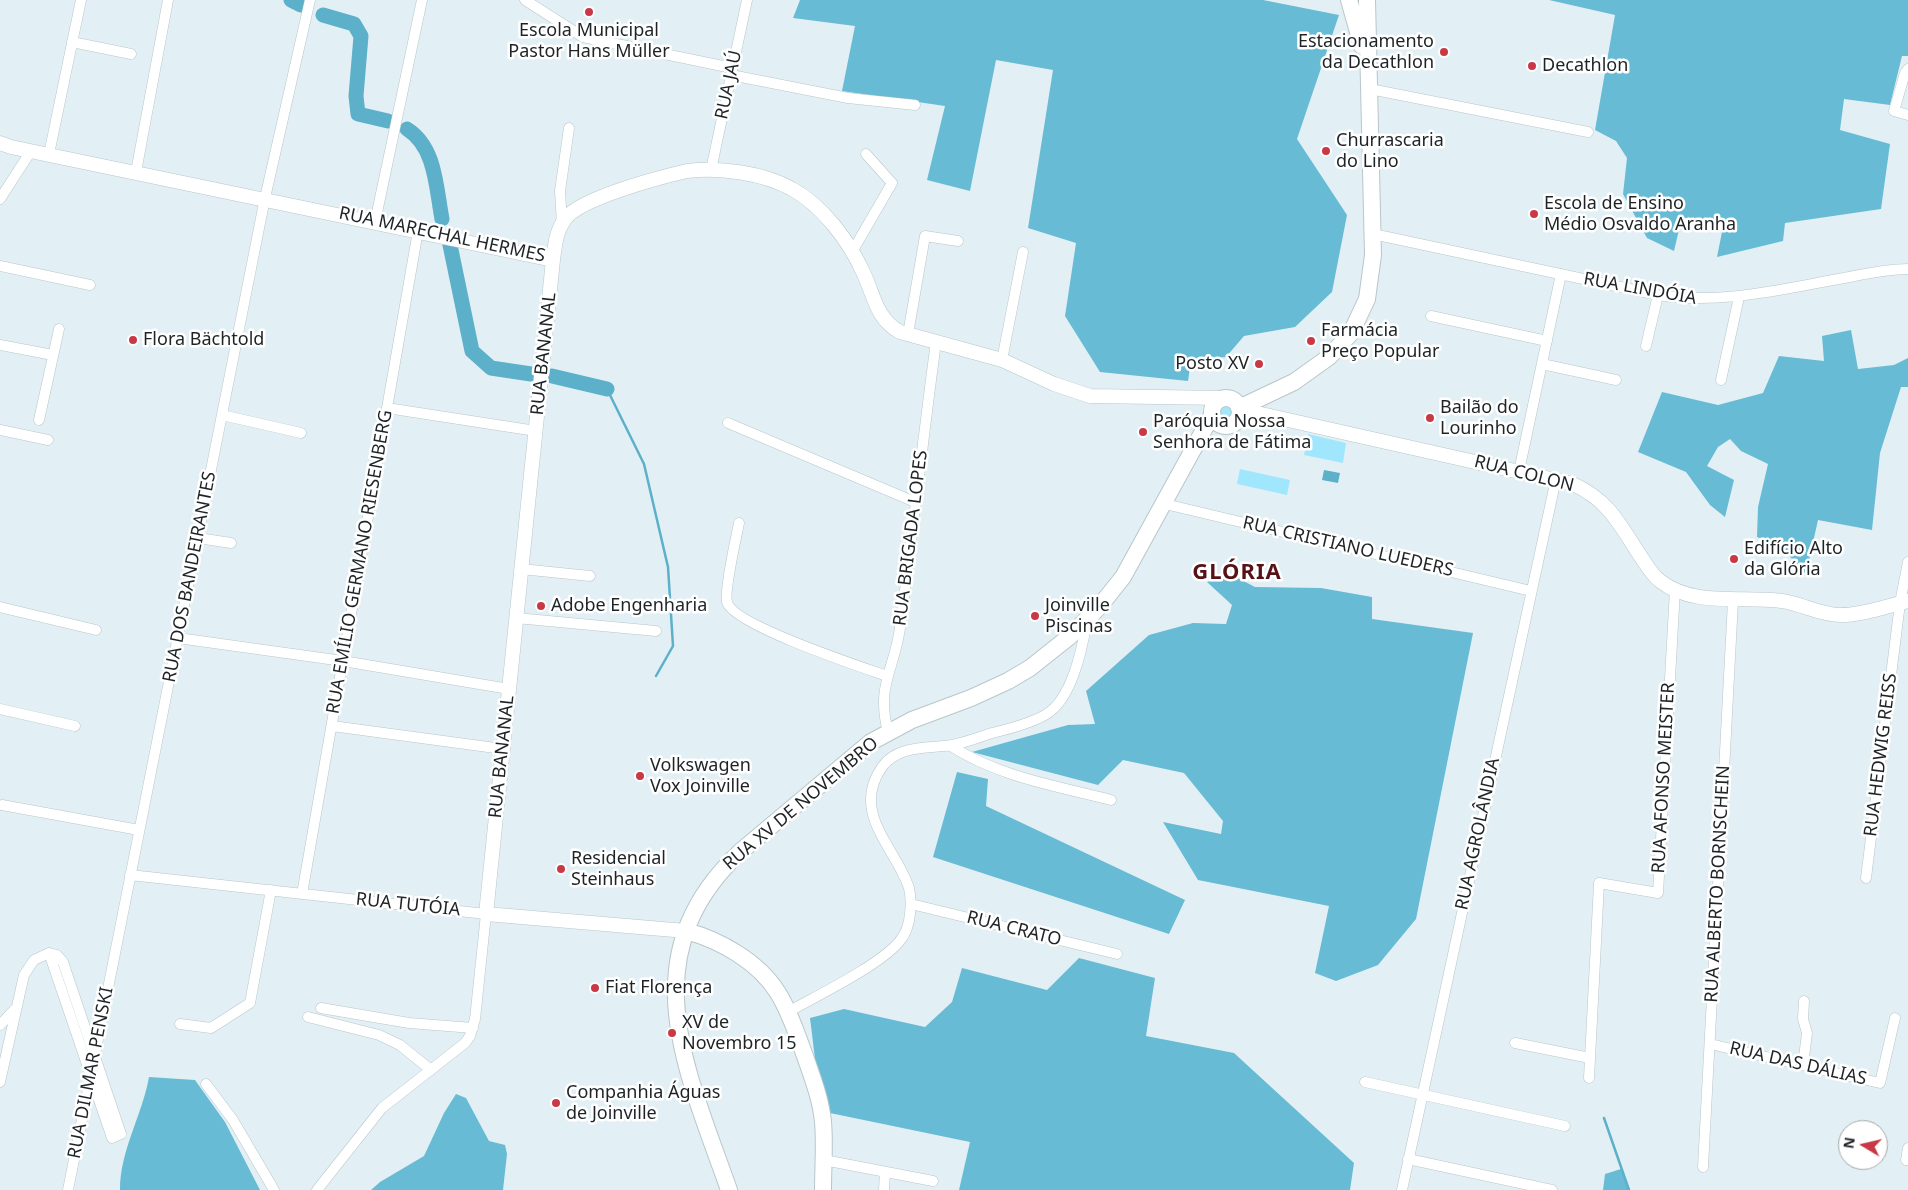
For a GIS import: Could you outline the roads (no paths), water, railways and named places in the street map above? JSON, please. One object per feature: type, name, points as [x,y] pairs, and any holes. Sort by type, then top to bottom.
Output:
[{"type":"main road","name":"RUA XV DE NOVEMBRO","points":[[1349,0],[1369,70]]},
{"type":"main road","name":"RUA XV DE NOVEMBRO","points":[[1187,462],[1212,438],[1233,410],[1294,382],[1317,367],[1351,332],[1362,311],[1370,284],[1373,234],[1367,0]]},
{"type":"main road","name":"RUA XV DE NOVEMBRO","points":[[729,1190],[695,1091],[680,1036],[676,1002],[676,972],[686,931],[704,896],[725,867],[847,761],[888,732],[912,720],[971,698],[1008,681],[1048,655],[1087,620],[1123,577],[1165,504],[1216,402],[1233,410]]},
{"type":"main road","points":[[1212,413],[1219,424],[1233,410]]},
{"type":"main road","points":[[686,931],[705,936],[721,944],[755,968],[778,992],[788,1012],[818,1097],[823,1122],[823,1190]]},
{"type":"street","points":[[49,154],[81,0]]},
{"type":"street","points":[[136,172],[168,0]]},
{"type":"street","name":"RUA DOS BANDEIRANTES","points":[[114,956],[266,198],[310,0]]},
{"type":"street","points":[[376,222],[422,0]]},
{"type":"street","points":[[525,0],[584,37],[848,98],[916,105]]},
{"type":"street","name":"RUA JAÚ","points":[[711,170],[746,0]]},
{"type":"street","points":[[72,42],[130,54]]},
{"type":"street","points":[[1908,69],[1904,73],[1894,111],[1908,115]]},
{"type":"street","points":[[1370,89],[1588,132]]},
{"type":"street","points":[[562,224],[560,191],[569,128]]},
{"type":"street","name":"RUA MARECHAL HERMES","points":[[0,143],[554,260],[556,242],[562,224],[575,209],[588,202],[679,173],[711,170],[749,175],[791,188],[824,215],[852,252],[864,274],[881,316],[889,325],[908,334],[1002,360],[1054,384],[1090,396],[1182,398],[1233,410]]},
{"type":"street","points":[[0,199],[31,151]]},
{"type":"street","points":[[852,252],[892,183],[866,154]]},
{"type":"street","name":"RUA EMÍLIO GERMANO RIESENBERG","points":[[302,894],[418,231]]},
{"type":"street","name":"RUA LINDÓIA","points":[[1373,234],[1658,295],[1700,300],[1739,297],[1880,272],[1908,269]]},
{"type":"street","points":[[908,334],[924,236],[958,241]]},
{"type":"street","points":[[1002,360],[1023,252]]},
{"type":"street","name":"RUA BANANAL","points":[[317,1190],[382,1108],[465,1043],[473,1028],[554,260]]},
{"type":"street","points":[[0,266],[90,285]]},
{"type":"street","points":[[1519,470],[1561,274]]},
{"type":"street","points":[[1646,346],[1658,295]]},
{"type":"street","points":[[1721,380],[1739,297]]},
{"type":"street","points":[[1431,316],[1547,341]]},
{"type":"street","points":[[39,420],[60,329]]},
{"type":"street","name":"RUA BRIGADA LOPES","points":[[888,732],[883,698],[887,676],[900,631],[936,342]]},
{"type":"street","points":[[0,345],[54,355]]},
{"type":"street","points":[[1542,364],[1616,380]]},
{"type":"street","name":"RUA MARECHAL HERMES","points":[[1182,398],[1212,413]]},
{"type":"street","points":[[387,408],[536,431]]},
{"type":"street","name":"RUA COLON","points":[[1233,410],[1519,470],[1556,479],[1585,489],[1603,502],[1654,575],[1675,589],[1708,598],[1779,600],[1823,613],[1840,615],[1856,614],[1904,602]]},
{"type":"street","points":[[222,414],[301,433]]},
{"type":"street","points":[[728,423],[915,502]]},
{"type":"street","points":[[0,430],[48,440]]},
{"type":"street","name":"RUA AGROLÂNDIA","points":[[1402,1190],[1556,479]]},
{"type":"street","name":"RUA CRISTIANO LUEDERS","points":[[1165,504],[1531,591]]},
{"type":"street","points":[[739,523],[726,599],[727,605],[732,612],[755,626],[887,676]]},
{"type":"street","points":[[198,538],[231,543]]},
{"type":"street","name":"RUA HEDWIG REISS","points":[[1866,878],[1908,562]]},
{"type":"street","points":[[522,569],[590,576]]},
{"type":"street","name":"RUA AFONSO MEISTER","points":[[1589,1078],[1599,883],[1658,893],[1675,589]]},
{"type":"street","name":"RUA ALBERTO BORNSCHEIN","points":[[1703,1166],[1732,600]]},
{"type":"street","points":[[0,607],[96,630]]},
{"type":"street","points":[[516,618],[656,632]]},
{"type":"street","points":[[788,1012],[874,962],[898,943],[907,929],[911,904],[905,879],[878,832],[872,806],[872,792],[881,768],[889,759],[899,753],[911,749],[952,746],[1032,720],[1055,708],[1062,700],[1070,683],[1083,644],[1087,620]]},
{"type":"street","points":[[178,638],[343,661],[509,688]]},
{"type":"street","points":[[0,709],[75,726]]},
{"type":"street","points":[[332,726],[503,749]]},
{"type":"street","points":[[952,746],[972,759],[994,768],[1111,800]]},
{"type":"street","points":[[2,805],[139,830]]},
{"type":"street","name":"RUA TUTÓIA","points":[[130,875],[486,914],[686,931]]},
{"type":"street","points":[[180,1024],[211,1028],[250,1003],[271,890]]},
{"type":"street","name":"RUA CRATO","points":[[911,904],[1117,954]]},
{"type":"street","points":[[0,1082],[26,969],[34,960],[49,953],[57,955],[64,962],[121,1134],[112,1138],[49,953]]},
{"type":"street","name":"RUA DILMAR PENSKI","points":[[68,1190],[114,956]]},
{"type":"street","points":[[1803,1065],[1807,1033],[1804,1019],[1804,1001]]},
{"type":"street","points":[[0,1025],[16,1007]]},
{"type":"street","points":[[321,1008],[409,1023],[473,1028]]},
{"type":"street","points":[[308,1017],[379,1035],[400,1045],[431,1070]]},
{"type":"street","name":"RUA DAS DÁLIAS","points":[[1710,1044],[1880,1083],[1894,1018]]},
{"type":"street","points":[[1515,1044],[1590,1058]]},
{"type":"street","points":[[1366,1082],[1565,1126]]},
{"type":"street","points":[[206,1084],[233,1120],[274,1190]]},
{"type":"street","points":[[1907,1160],[1908,1148]]},
{"type":"street","points":[[1408,1159],[1552,1190]]},
{"type":"street","points":[[824,1160],[933,1181]]},
{"type":"street","points":[[884,1172],[884,1190]]},
{"type":"waterway","points":[[291,0],[301,5]]},
{"type":"waterway","points":[[323,15],[354,24],[361,36],[356,96],[358,114],[388,121]]},
{"type":"waterway","points":[[407,129],[417,137],[429,157],[436,182],[442,219]]},
{"type":"waterway","points":[[450,245],[472,351],[491,368],[531,374]]},
{"type":"waterway","points":[[552,376],[607,389]]},
{"type":"waterway","points":[[607,389],[644,464],[668,567],[673,646],[656,676]]},
{"type":"waterway","points":[[1604,1118],[1629,1190]]},
{"type":"place","name":"Escola Municipal Pastor Hans Müller","points":[[589,12]]},
{"type":"place","name":"Estacionamento da Decathlon","points":[[1444,52]]},
{"type":"place","name":"Decathlon","points":[[1532,66]]},
{"type":"place","name":"Churrascaria do Lino","points":[[1326,151]]},
{"type":"place","name":"Escola de Ensino Médio Osvaldo Aranha","points":[[1534,214]]},
{"type":"place","name":"Flora Bächtold","points":[[133,340]]},
{"type":"place","name":"Farmácia Preço Popular","points":[[1311,341]]},
{"type":"place","name":"Posto XV","points":[[1259,364]]},
{"type":"place","name":"Bailão do Lourinho","points":[[1430,418]]},
{"type":"place","name":"Paróquia Nossa Senhora de Fátima","points":[[1143,432]]},
{"type":"place","name":"Edifício Alto da Glória","points":[[1734,559]]},
{"type":"place","name":"Adobe Engenharia","points":[[541,606]]},
{"type":"place","name":"Joinville Piscinas","points":[[1035,616]]},
{"type":"place","name":"Volkswagen Vox Joinville","points":[[640,776]]},
{"type":"place","name":"Residencial Steinhaus","points":[[561,869]]},
{"type":"place","name":"Fiat Florença","points":[[595,988]]},
{"type":"place","name":"XV de Novembro 15","points":[[672,1033]]},
{"type":"place","name":"Companhia Águas de Joinville","points":[[556,1103]]},
{"type":"district","name":"GLÓRIA","points":[[1237,573]]}]
